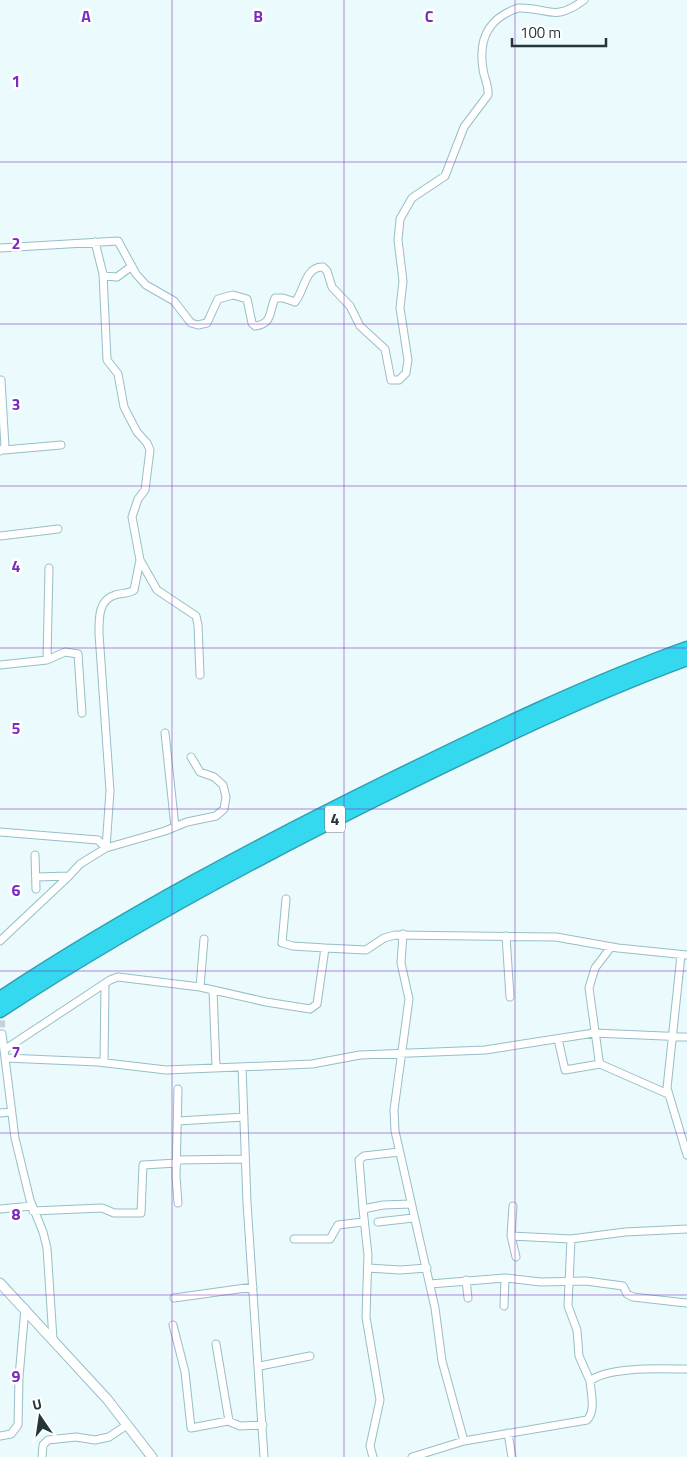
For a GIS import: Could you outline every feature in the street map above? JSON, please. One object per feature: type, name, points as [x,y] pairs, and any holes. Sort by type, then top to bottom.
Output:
[{"type":"highway","name":"4","points":[[0,998],[132,916],[204,874],[290,829],[543,705],[687,648]]},
{"type":"highway","name":"4","points":[[0,1011],[129,930],[295,839],[548,715],[687,659]]},
{"type":"street","points":[[0,248],[118,241],[132,266],[146,285],[174,301],[191,324],[198,325],[207,323],[218,299],[233,296],[247,299],[252,323],[255,326],[268,322],[275,298],[296,301],[311,272],[316,268],[323,267],[327,271],[332,287],[350,306],[360,326],[385,349],[391,380],[401,378],[406,373],[408,360],[400,308],[402,281],[398,240],[400,219],[412,198],[445,176],[464,127],[488,95],[482,62],[485,37],[489,27],[518,8],[559,13],[567,11],[584,0]]},
{"type":"street","points":[[95,242],[103,276],[107,360],[118,374],[124,407],[137,432],[147,443],[150,454],[145,490],[138,499],[132,517],[140,560],[157,590],[196,616],[200,675]]},
{"type":"street","points":[[103,276],[113,278],[132,266]]},
{"type":"street","points":[[1,380],[2,450],[61,445]]},
{"type":"street","points":[[0,536],[58,529]]},
{"type":"street","points":[[106,848],[110,791],[99,634],[100,613],[104,602],[109,598],[134,590],[140,560]]},
{"type":"street","points":[[47,660],[49,568]]},
{"type":"street","points":[[0,665],[47,660],[62,652],[78,655],[82,713]]},
{"type":"street","points":[[165,733],[175,827]]},
{"type":"street","points":[[0,941],[80,864],[106,848],[216,816],[224,809],[226,797],[223,785],[217,778],[200,772],[191,757]]},
{"type":"street","points":[[0,832],[98,840],[106,848]]},
{"type":"street","points":[[35,855],[36,888]]},
{"type":"street","points":[[36,877],[68,876]]},
{"type":"street","points":[[286,899],[282,943],[293,946],[366,950],[384,938],[403,934],[556,937],[611,947],[684,955],[668,1072],[668,1094],[687,1155]]},
{"type":"street","points":[[403,934],[401,963],[409,999],[406,1032],[400,1054],[394,1110],[399,1152],[413,1218],[427,1268],[442,1361],[464,1441]]},
{"type":"street","points":[[506,936],[510,998]]},
{"type":"street","points":[[200,987],[204,938]]},
{"type":"street","points":[[600,1064],[594,1033],[590,983],[595,968],[611,947]]},
{"type":"street","points":[[5,1054],[105,984],[118,978],[128,977],[200,987],[266,1002],[310,1009],[317,1004],[325,948]]},
{"type":"street","points":[[104,1063],[105,984]]},
{"type":"street","points":[[212,990],[216,1067]]},
{"type":"street","points":[[5,1054],[166,1070],[312,1064],[360,1055],[485,1050],[594,1033],[687,1037]]},
{"type":"street","points":[[2,1034],[11,1112],[32,1208],[44,1232],[47,1248],[53,1339]]},
{"type":"street","points":[[558,1039],[565,1070],[600,1064],[668,1094]]},
{"type":"street","points":[[242,1067],[252,1287],[260,1366],[264,1457]]},
{"type":"street","points":[[178,1089],[178,1202]]},
{"type":"street","points":[[0,1113],[11,1112]]},
{"type":"street","points":[[178,1121],[244,1117]]},
{"type":"street","points":[[373,1457],[370,1446],[380,1400],[366,1317],[368,1268],[359,1160],[364,1156],[399,1152]]},
{"type":"street","points":[[0,1209],[102,1208],[114,1213],[141,1213],[143,1165],[177,1161],[245,1159]]},
{"type":"street","points":[[362,1209],[383,1205],[411,1204]]},
{"type":"street","points":[[513,1206],[511,1236],[516,1257]]},
{"type":"street","points":[[378,1222],[413,1218]]},
{"type":"street","points":[[294,1239],[330,1239],[338,1225],[363,1222]]},
{"type":"street","points":[[511,1236],[571,1239],[625,1232],[687,1229]]},
{"type":"street","points":[[412,1457],[464,1441],[589,1419],[592,1406],[590,1381],[579,1356],[577,1330],[569,1310],[571,1239]]},
{"type":"street","points":[[368,1268],[400,1270],[427,1268]]},
{"type":"street","points":[[430,1284],[505,1278],[541,1282],[570,1280],[621,1285],[630,1297],[686,1303]]},
{"type":"street","points":[[504,1306],[505,1278]]},
{"type":"street","points":[[466,1280],[468,1298]]},
{"type":"street","points":[[0,1283],[53,1339],[152,1457]]},
{"type":"street","points":[[174,1298],[252,1287]]},
{"type":"street","points":[[0,1436],[14,1432],[18,1425],[19,1377],[25,1308]]},
{"type":"street","points":[[173,1325],[185,1372],[191,1428],[229,1421],[240,1426],[263,1426]]},
{"type":"street","points":[[216,1344],[229,1421]]},
{"type":"street","points":[[260,1366],[310,1356]]},
{"type":"street","points":[[590,1381],[598,1376],[622,1372],[687,1369]]},
{"type":"street","points":[[42,1457],[43,1445],[48,1440],[76,1437],[95,1440],[109,1437],[127,1425]]},
{"type":"street","points":[[508,1433],[512,1457]]},
{"type":"tunnel","points":[[1,1010],[2,1034]]}]
